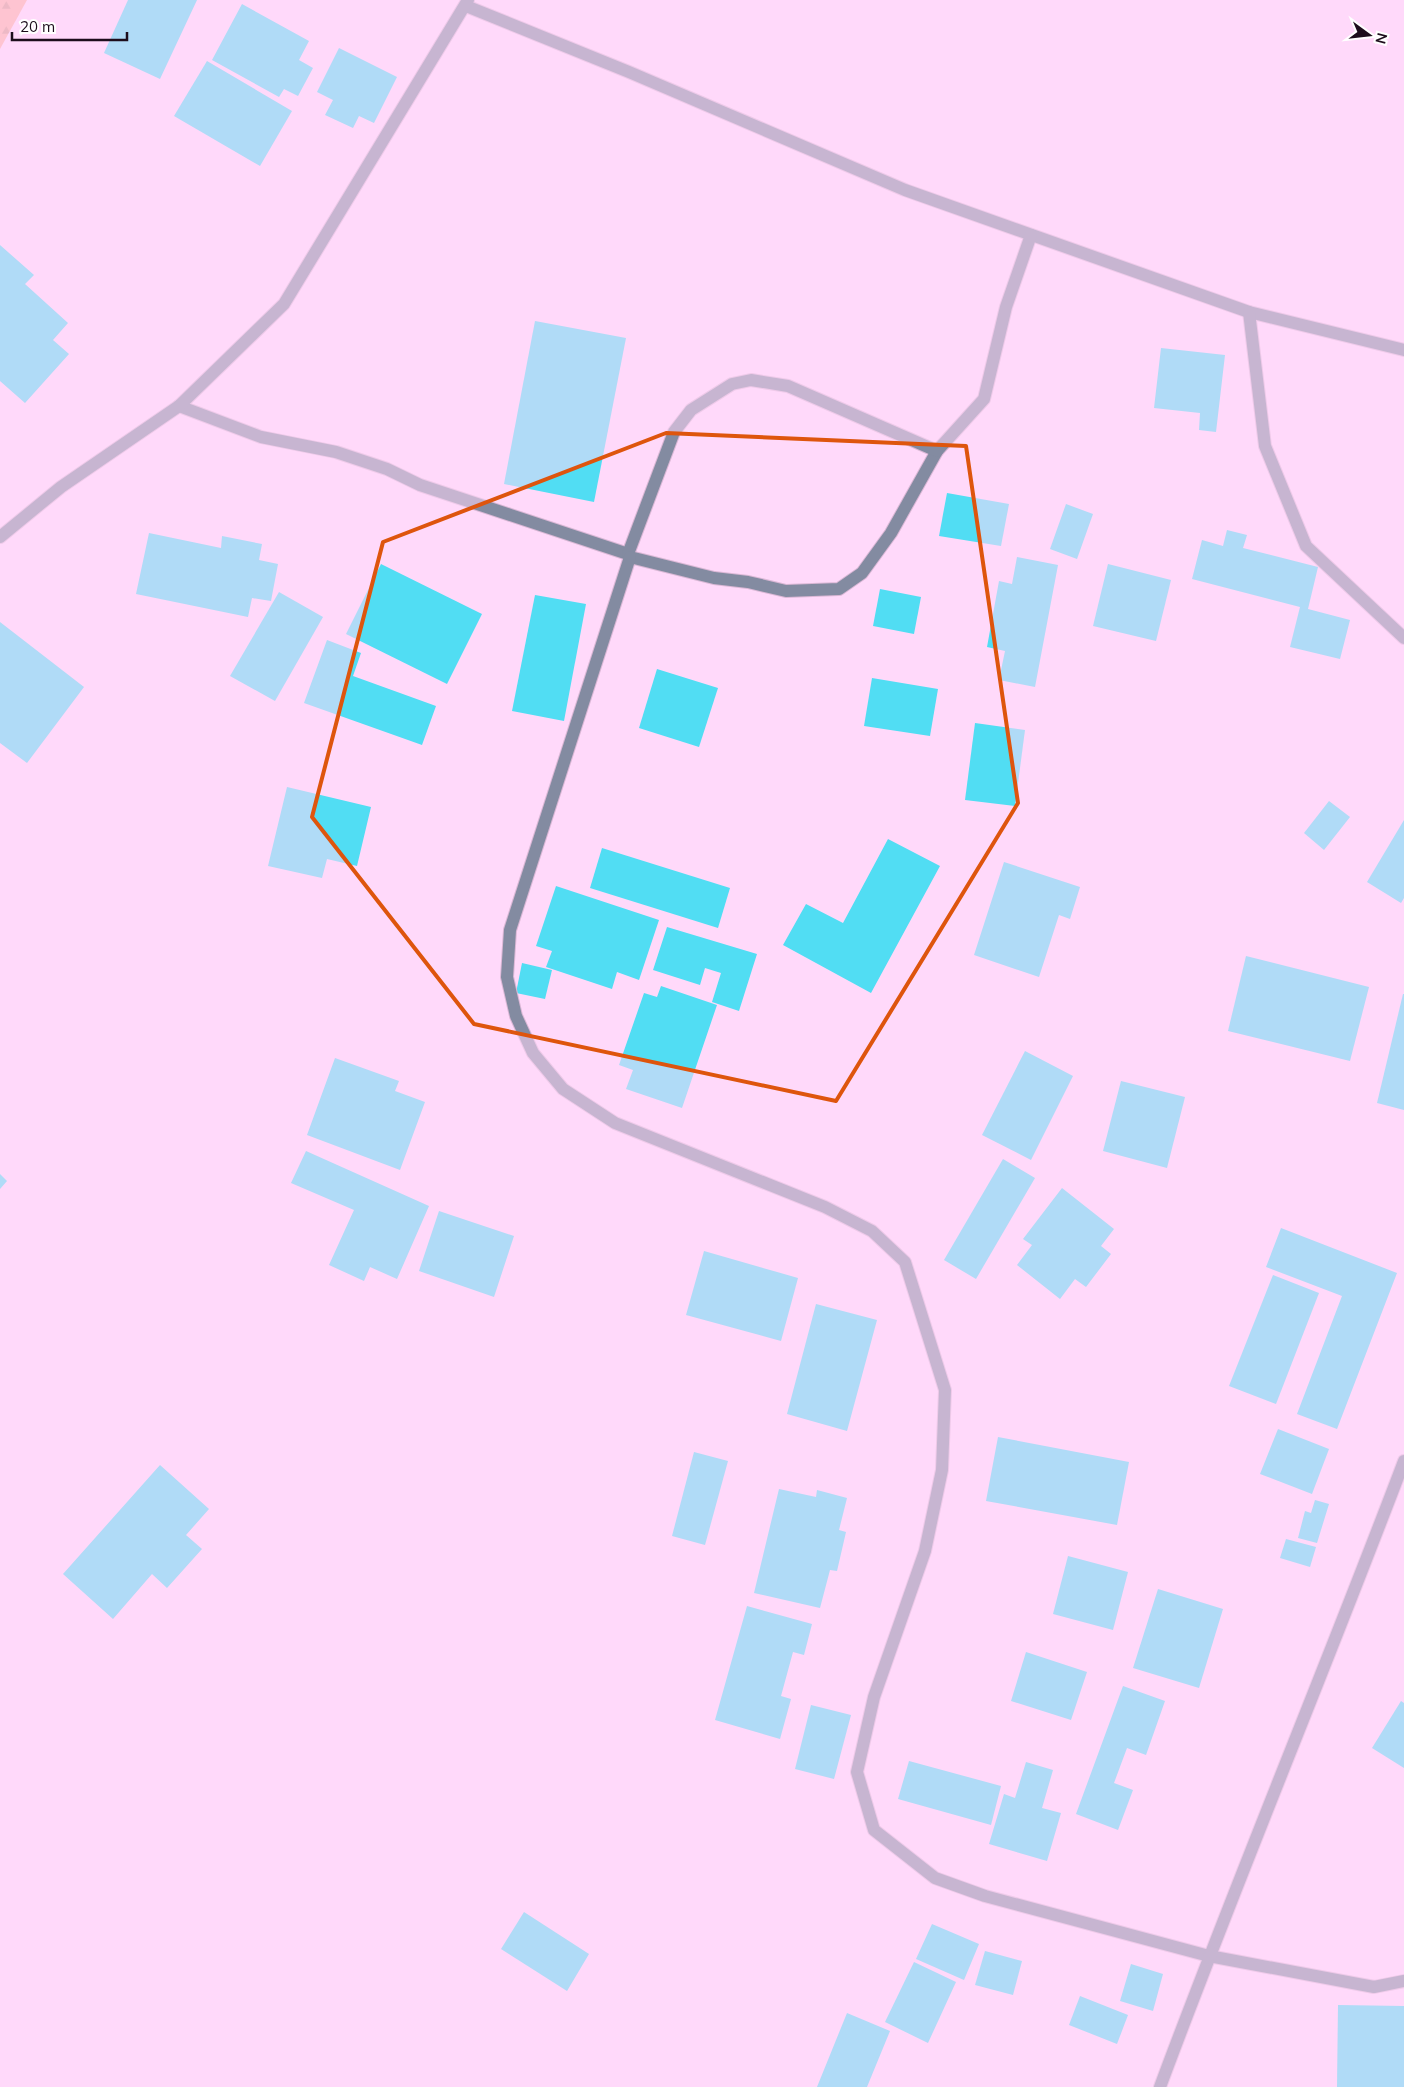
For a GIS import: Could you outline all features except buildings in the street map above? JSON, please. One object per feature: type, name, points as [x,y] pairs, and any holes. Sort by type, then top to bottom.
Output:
[{"type":"street","points":[[0,537],[61,487],[179,406],[284,304],[467,3],[906,190],[1249,312],[1404,350]]},
{"type":"street","points":[[179,406],[261,437],[336,452],[387,469],[420,485],[629,555],[714,578],[748,582],[786,591],[839,589],[862,573],[891,533],[937,451],[984,399],[1006,306],[1031,235]]},
{"type":"street","points":[[1249,312],[1264,446],[1306,546],[1404,638]]},
{"type":"street","points":[[937,451],[788,386],[751,380],[732,384],[691,410],[674,432],[629,555],[510,930],[507,977],[516,1016],[533,1053],[563,1089],[615,1123],[825,1207],[872,1231],[905,1262],[945,1390],[942,1470],[925,1551],[874,1697],[857,1772],[874,1830],[935,1878],[985,1896],[1209,1956],[1374,1987],[1404,1981]]},
{"type":"street","points":[[1160,2087],[1209,1956],[1345,1618],[1404,1461]]},
{"type":"highlighted area","points":[[666,433],[966,446],[1018,803],[836,1101],[474,1024],[312,817],[383,542]]},
{"type":"green space","points":[[0,0],[27,0],[0,49]]}]
